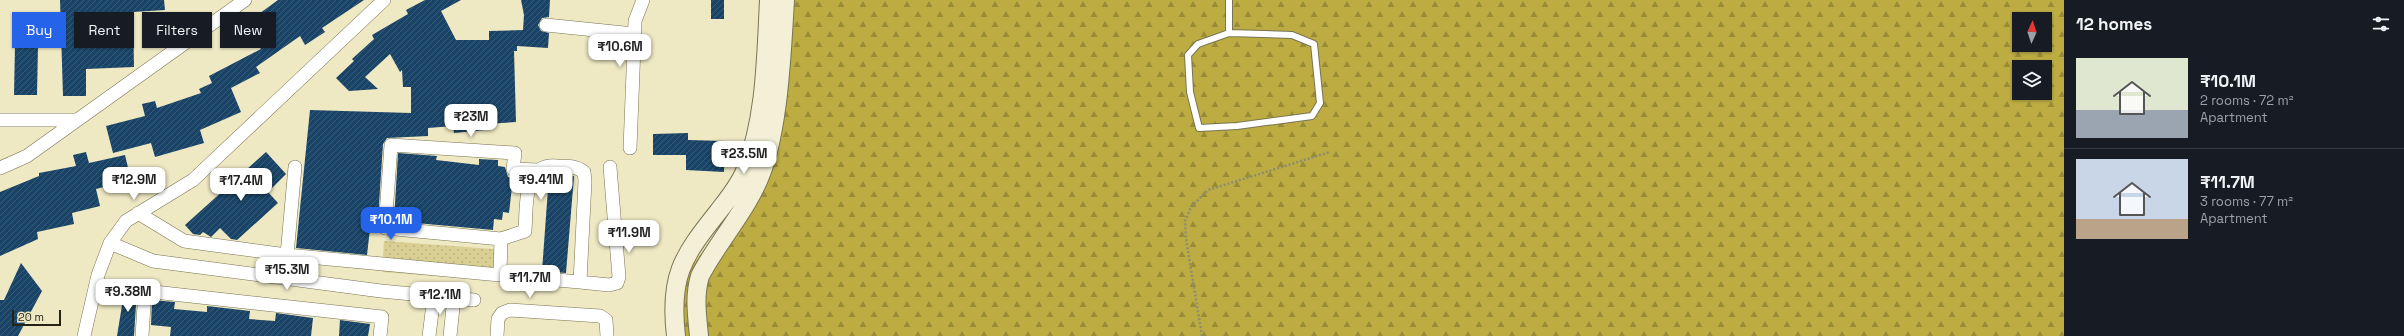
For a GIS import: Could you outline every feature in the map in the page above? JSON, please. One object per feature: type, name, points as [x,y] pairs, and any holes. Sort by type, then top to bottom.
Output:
[{"type":"street","points":[[0,168],[27,156],[245,0]]},
{"type":"street","points":[[84,336],[98,275],[110,243],[126,221],[193,180],[384,0]]},
{"type":"street","points":[[630,148],[635,21],[643,0]]},
{"type":"street","points":[[676,336],[673,294],[677,276],[695,240],[734,192],[744,174],[750,158],[760,117],[769,0]]},
{"type":"street","points":[[699,336],[696,289],[700,276],[753,191],[762,172],[768,152],[781,54],[785,0]]},
{"type":"street","points":[[546,25],[634,34]]},
{"type":"street","points":[[0,120],[77,120]]},
{"type":"street","points":[[538,170],[513,169],[515,153],[391,145],[385,228],[501,239],[525,231],[530,179],[538,170],[548,165],[578,167],[584,172],[585,181],[580,282]]},
{"type":"street","points":[[287,255],[296,167]]},
{"type":"street","points":[[138,213],[184,241],[287,255],[609,285],[617,283],[619,277],[610,168]]},
{"type":"street","points":[[500,275],[501,239]]},
{"type":"street","points":[[110,243],[153,261],[474,300]]},
{"type":"street","points":[[142,336],[145,291],[382,317],[380,336]]},
{"type":"street","points":[[429,336],[434,296]]},
{"type":"street","points":[[450,336],[454,298]]},
{"type":"street","points":[[496,336],[498,319],[502,313],[510,310],[600,316],[606,320],[607,336]]},
{"type":"lane","points":[[1229,0],[1229,33]]},
{"type":"lane","points":[[1229,33],[1292,35],[1314,44],[1320,103],[1312,116],[1237,126],[1199,128],[1190,92],[1188,54],[1198,44],[1229,33]]},
{"type":"path","points":[[1202,336],[1186,239],[1185,221],[1191,207],[1208,190],[1330,152]]},
{"type":"shaded area","points":[[384,241],[507,250],[505,281],[382,272]]},
{"type":"green space","points":[[787,0],[2064,0],[2064,336],[680,336],[673,293],[745,192]]},
{"type":"building","points":[[60,0],[164,0],[165,10],[133,12],[74,12],[74,48],[134,48],[134,67],[86,69],[86,96],[63,96],[62,48],[66,48],[66,12],[60,12]]},
{"type":"building","points":[[278,0],[364,0],[322,28],[325,32],[305,45],[300,36],[256,67],[260,73],[231,88],[241,112],[200,130],[204,143],[155,157],[151,143],[113,153],[106,126],[145,116],[142,104],[155,101],[157,108],[201,93],[199,89],[212,83],[209,76],[261,49],[260,48],[276,48],[276,12],[261,12]]},
{"type":"building","points":[[425,0],[461,0],[441,11],[456,40],[489,40],[489,31],[523,30],[524,15],[521,0],[550,0],[549,17],[542,18],[538,25],[541,31],[549,33],[548,48],[517,46],[517,51],[514,51],[516,122],[484,124],[485,130],[454,133],[453,126],[428,128],[428,136],[387,138],[383,144],[378,220],[371,220],[367,255],[296,248],[310,110],[411,113],[411,87],[403,87],[402,70],[400,72],[390,54],[365,77],[378,89],[349,91],[336,78],[354,61],[352,59],[374,39],[372,35],[408,14],[406,10]]},
{"type":"building","points":[[711,0],[724,0],[724,19],[711,19]]},
{"type":"building","points":[[15,48],[38,48],[37,95],[14,95]]},
{"type":"building","points":[[688,133],[688,140],[725,141],[724,172],[686,170],[686,155],[653,155],[653,134]]},
{"type":"building","points":[[86,152],[89,163],[125,155],[131,180],[96,189],[100,206],[72,213],[74,224],[37,232],[38,239],[0,256],[0,192],[39,176],[39,173],[76,166],[73,155]]},
{"type":"building","points":[[266,152],[286,174],[268,192],[278,203],[237,240],[231,239],[220,228],[211,237],[203,232],[200,235],[193,234],[185,225]]},
{"type":"building","points":[[398,153],[437,156],[436,160],[479,165],[479,159],[498,160],[498,166],[505,167],[508,177],[513,178],[509,213],[503,212],[502,220],[494,219],[493,230],[394,221]]},
{"type":"building","points":[[564,174],[574,176],[566,273],[542,271],[549,175]]},
{"type":"building","points":[[21,263],[42,291],[18,336],[0,336],[0,300],[4,300]]},
{"type":"building","points":[[125,287],[137,289],[134,336],[117,336]]},
{"type":"building","points":[[152,300],[175,302],[174,309],[207,312],[207,306],[250,311],[249,319],[275,321],[276,313],[313,318],[311,336],[170,336],[171,327],[151,325]]},
{"type":"building","points":[[340,320],[370,324],[368,336],[339,336]]}]
